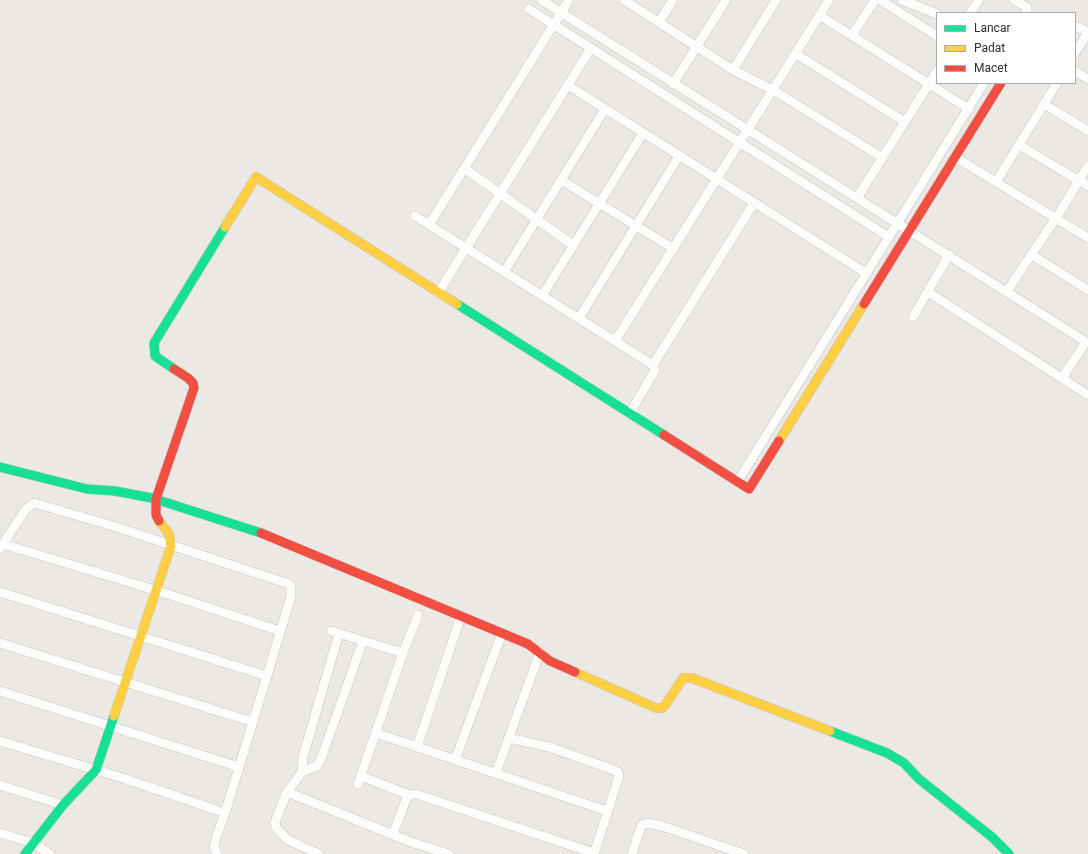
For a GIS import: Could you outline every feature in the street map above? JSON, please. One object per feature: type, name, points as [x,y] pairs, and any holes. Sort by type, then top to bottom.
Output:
[{"type":"street","points":[[541,0],[1087,342],[1062,378]]},
{"type":"street","points":[[429,225],[569,0]]},
{"type":"street","points":[[624,0],[733,70],[773,90],[883,158]]},
{"type":"street","points":[[659,22],[673,0]]},
{"type":"street","points":[[673,84],[698,47],[726,0]]},
{"type":"street","points":[[733,70],[776,0]]},
{"type":"street","points":[[616,342],[829,0]]},
{"type":"street","points":[[852,35],[875,0]]},
{"type":"street","points":[[880,0],[936,35]]},
{"type":"street","points":[[902,0],[936,14]]},
{"type":"street","points":[[971,12],[979,0]]},
{"type":"street","points":[[1014,0],[1027,8],[1027,12]]},
{"type":"street","points":[[529,9],[889,237]]},
{"type":"street","points":[[819,15],[969,109]]},
{"type":"street","points":[[1076,26],[1088,32],[1076,51]]},
{"type":"street","points":[[438,293],[569,86],[591,48]]},
{"type":"street","points":[[796,54],[905,122]]},
{"type":"street","points":[[1076,72],[1088,79]]},
{"type":"street","points":[[857,198],[936,73]]},
{"type":"street","points":[[738,480],[983,84]]},
{"type":"street","points":[[25,854],[63,805],[96,770],[155,590],[171,546],[169,534],[159,521],[156,514],[156,499],[194,388],[193,383],[188,378],[155,356],[154,343],[256,177],[438,293],[738,480],[749,489],[1000,84]]},
{"type":"street","points":[[996,182],[1056,84]]},
{"type":"street","points":[[569,86],[866,273]]},
{"type":"street","points":[[1044,104],[1088,131]]},
{"type":"street","points":[[504,272],[605,109]]},
{"type":"street","points":[[542,296],[643,133]]},
{"type":"street","points":[[1019,144],[1088,186]]},
{"type":"street","points":[[579,318],[679,156]]},
{"type":"street","points":[[955,157],[1088,238]]},
{"type":"street","points":[[1007,291],[1056,218],[1088,166]]},
{"type":"street","points":[[464,168],[573,245]]},
{"type":"street","points":[[562,180],[600,202],[674,249]]},
{"type":"street","points":[[630,413],[654,370],[653,365],[754,203]]},
{"type":"street","points":[[415,216],[653,365]]},
{"type":"street","points":[[913,317],[950,255]]},
{"type":"street","points":[[1032,255],[1088,290]]},
{"type":"street","points":[[928,292],[1088,395]]},
{"type":"street","points":[[0,467],[87,489],[119,492],[156,499],[280,540],[528,644],[550,661],[656,708],[662,708],[666,704],[682,679],[686,677],[692,678],[887,753],[904,763],[942,799],[992,837],[1009,854]]},
{"type":"street","points":[[216,854],[214,844],[253,722],[267,676],[292,590],[289,584],[34,503],[26,509],[1,546],[155,590],[280,631]]},
{"type":"street","points":[[0,592],[267,676]]},
{"type":"street","points":[[418,615],[403,653],[359,780],[409,795],[416,794],[594,854],[618,772],[549,747],[509,738]]},
{"type":"street","points":[[417,747],[461,616]]},
{"type":"street","points":[[302,772],[303,757],[335,632],[403,653]]},
{"type":"street","points":[[455,760],[502,633]]},
{"type":"street","points":[[319,854],[288,840],[276,828],[275,822],[287,792],[302,772],[317,766],[321,759],[363,641]]},
{"type":"street","points":[[0,643],[253,722]]},
{"type":"street","points":[[496,773],[540,652]]},
{"type":"street","points":[[0,691],[239,767]]},
{"type":"street","points":[[376,733],[607,811]]},
{"type":"street","points":[[0,741],[96,770],[225,813]]},
{"type":"street","points":[[0,785],[63,805]]},
{"type":"street","points":[[287,792],[393,834],[449,854]]},
{"type":"street","points":[[393,834],[409,795]]},
{"type":"street","points":[[632,854],[642,825],[647,823],[662,826],[744,854]]},
{"type":"street","points":[[0,833],[33,843],[50,854]]},
{"type":"traffic: fast","points":[[174,369],[155,356],[154,343],[225,227]]},
{"type":"traffic: fast","points":[[457,304],[664,435]]},
{"type":"traffic: fast","points":[[0,467],[87,489],[115,491],[152,498],[261,533]]},
{"type":"traffic: fast","points":[[25,854],[63,805],[96,770],[114,716]]},
{"type":"traffic: fast","points":[[830,731],[887,753],[904,763],[919,779],[992,837],[1009,854]]},
{"type":"traffic: slow","points":[[225,227],[256,177],[457,304]]},
{"type":"traffic: slow","points":[[779,441],[864,304]]},
{"type":"traffic: slow","points":[[114,716],[171,546],[169,534],[159,521]]},
{"type":"traffic: slow","points":[[575,672],[656,708],[662,708],[666,704],[683,678],[692,678],[830,731]]},
{"type":"traffic: jam","points":[[864,304],[1000,84]]},
{"type":"traffic: jam","points":[[159,521],[156,515],[156,499],[194,388],[193,383],[188,378],[174,369]]},
{"type":"traffic: jam","points":[[664,435],[749,489],[779,441]]},
{"type":"traffic: jam","points":[[261,533],[528,644],[550,661],[575,672]]}]
